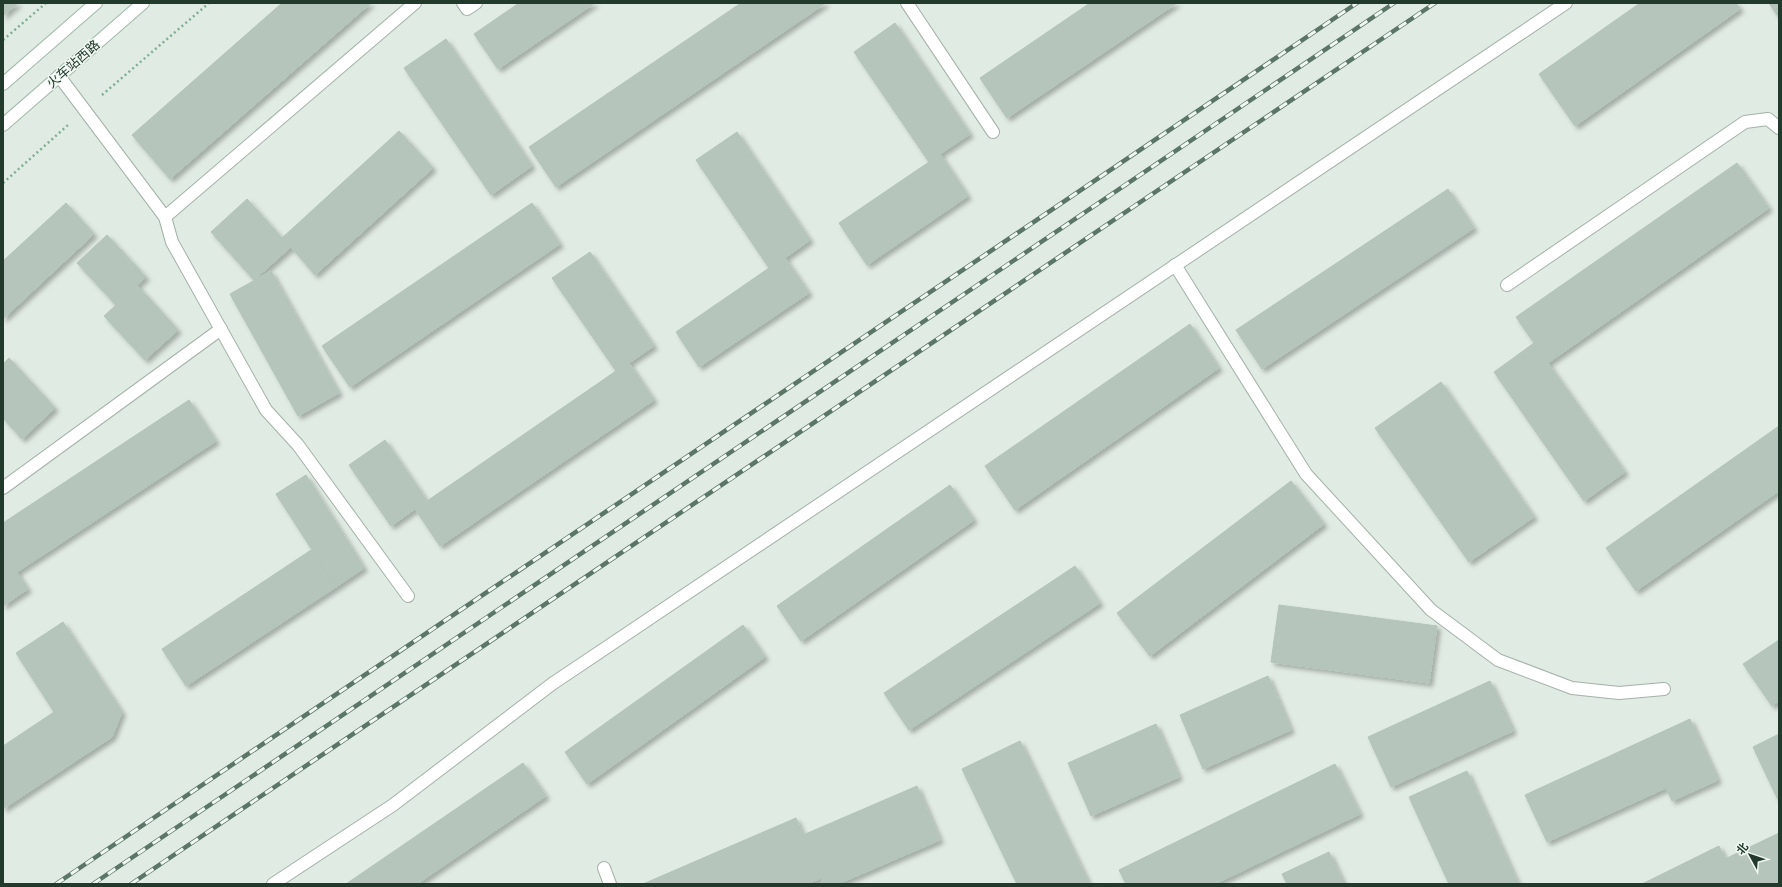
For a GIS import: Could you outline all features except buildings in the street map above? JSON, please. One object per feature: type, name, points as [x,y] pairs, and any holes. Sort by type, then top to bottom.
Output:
[{"type":"street","points":[[3,84],[96,3]]},
{"type":"street","name":"火车站西路","points":[[3,125],[143,3]]},
{"type":"street","points":[[165,217],[415,3]]},
{"type":"street","points":[[463,3],[467,9],[476,3]]},
{"type":"street","points":[[907,3],[993,132]]},
{"type":"street","points":[[273,884],[393,805],[552,684],[1566,3]]},
{"type":"street","points":[[59,76],[165,217],[172,242],[266,410],[298,445],[408,596]]},
{"type":"street","points":[[1507,285],[1745,122],[1768,119],[1779,128]]},
{"type":"street","points":[[1175,266],[1306,474],[1431,610],[1498,660],[1572,688],[1619,693],[1664,689]]},
{"type":"street","points":[[3,488],[221,329]]},
{"type":"street","points":[[604,868],[610,884]]},
{"type":"path","points":[[3,40],[46,3]]},
{"type":"path","points":[[3,183],[209,3]]},
{"type":"railway","points":[[56,884],[1357,3]]},
{"type":"railway","points":[[93,884],[1394,3]]},
{"type":"railway","points":[[131,884],[1435,3]]}]
